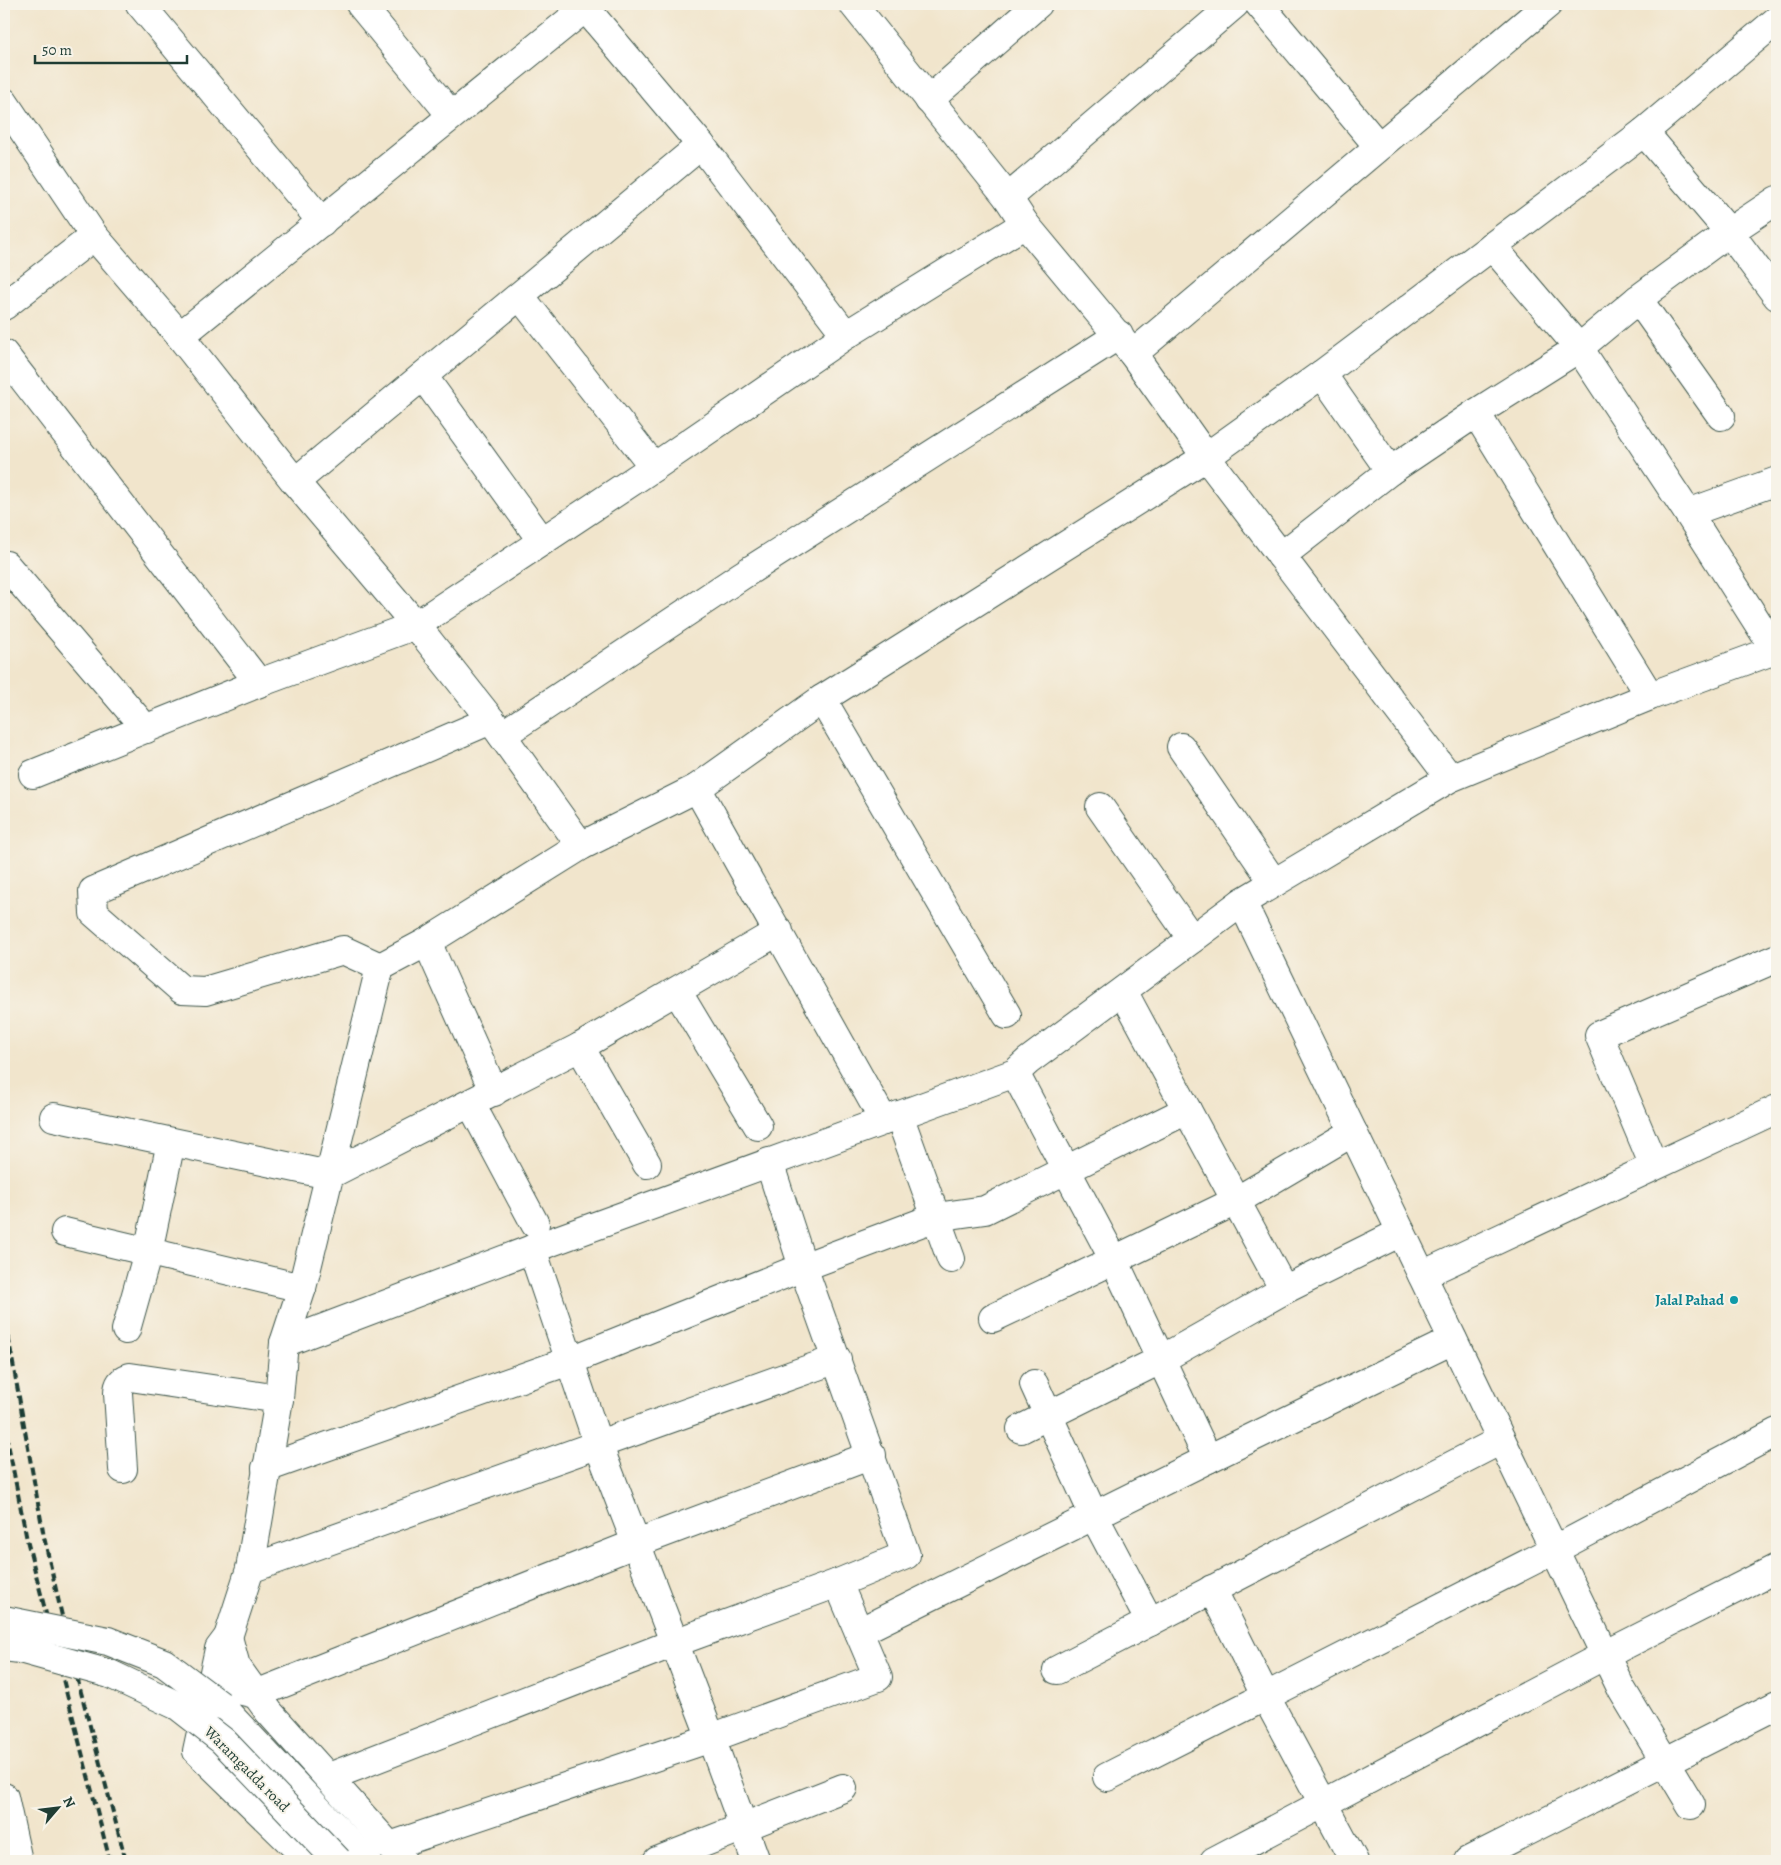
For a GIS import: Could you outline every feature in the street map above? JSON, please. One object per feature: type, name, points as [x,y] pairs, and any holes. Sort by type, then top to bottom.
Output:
[{"type":"street","points":[[140,4],[322,222]]},
{"type":"street","points":[[360,4],[452,116]]},
{"type":"street","points":[[853,4],[1008,198],[1025,224],[1126,345],[1206,457],[1450,778]]},
{"type":"street","points":[[929,100],[1038,4]]},
{"type":"street","points":[[1008,198],[1235,4]]},
{"type":"street","points":[[1258,4],[1378,146]]},
{"type":"street","points":[[380,967],[343,950],[205,991],[182,990],[94,913],[93,891],[496,728],[741,576],[1126,345],[1378,146],[1548,4]]},
{"type":"street","points":[[180,336],[586,5],[701,145],[846,334]]},
{"type":"street","points":[[310,1861],[196,1752],[219,1650],[228,1637],[250,1569],[279,1399],[284,1344],[302,1288],[380,967],[427,942],[581,846],[697,788],[822,699],[1206,457],[1322,374],[1644,132],[1777,20]]},
{"type":"street","points":[[4,102],[94,236],[180,336],[295,482],[416,625],[496,728],[581,846]]},
{"type":"street","points":[[1644,132],[1728,232],[1777,296]]},
{"type":"street","points":[[295,482],[701,145]]},
{"type":"street","points":[[1282,556],[1390,471],[1476,413],[1579,348],[1638,299],[1728,232],[1777,200]]},
{"type":"street","points":[[33,774],[259,683],[416,625],[654,467],[846,334],[1025,224]]},
{"type":"street","points":[[4,306],[94,236]]},
{"type":"street","points":[[284,1344],[534,1237],[770,1162],[1015,1073],[1028,1061],[1242,902],[1450,778],[1650,696],[1776,652],[1579,348],[1492,246]]},
{"type":"street","points":[[520,296],[654,467]]},
{"type":"street","points":[[1638,299],[1722,416]]},
{"type":"street","points":[[4,354],[259,683]]},
{"type":"street","points":[[1322,374],[1390,471]]},
{"type":"street","points":[[423,376],[542,541]]},
{"type":"street","points":[[1476,413],[1650,696]]},
{"type":"street","points":[[1688,514],[1777,481]]},
{"type":"street","points":[[6,565],[146,729]]},
{"type":"street","points":[[822,699],[1007,1015]]},
{"type":"street","points":[[1181,747],[1274,883]]},
{"type":"street","points":[[697,788],[778,931],[891,1118],[936,1217],[952,1259]]},
{"type":"street","points":[[1100,807],[1192,939]]},
{"type":"street","points":[[1242,902],[1622,1690],[1691,1805]]},
{"type":"street","points":[[54,1117],[329,1175],[580,1047],[778,931]]},
{"type":"street","points":[[427,942],[534,1237],[569,1361],[598,1444],[711,1738],[756,1861]]},
{"type":"street","points":[[1654,1166],[1599,1035],[1777,958]]},
{"type":"street","points":[[677,991],[758,1126]]},
{"type":"street","points":[[1122,991],[1284,1290]]},
{"type":"street","points":[[580,1047],[647,1164]]},
{"type":"street","points":[[1015,1073],[1114,1260],[1208,1459]]},
{"type":"street","points":[[1422,1275],[1777,1109]]},
{"type":"street","points":[[266,1468],[569,1361],[804,1267],[936,1217],[986,1210],[1187,1110]]},
{"type":"street","points":[[994,1318],[1236,1201],[1353,1132]]},
{"type":"street","points":[[126,1330],[148,1252],[171,1142]]},
{"type":"street","points":[[329,1778],[674,1643],[838,1583],[906,1555],[872,1454],[804,1267],[770,1162]]},
{"type":"street","points":[[65,1232],[302,1288]]},
{"type":"street","points":[[1021,1429],[1160,1360],[1284,1290],[1401,1232]]},
{"type":"street","points":[[859,1632],[1453,1340]]},
{"type":"street","points":[[250,1569],[837,1359]]},
{"type":"street","points":[[123,1468],[118,1386],[123,1380],[130,1377],[279,1399]]},
{"type":"street","points":[[1034,1384],[1094,1516],[1150,1622]]},
{"type":"street","points":[[1107,1777],[1554,1550],[1777,1432]]},
{"type":"street","points":[[1057,1670],[1501,1440]]},
{"type":"street","points":[[212,1684],[256,1694],[637,1543],[872,1454]]},
{"type":"street","points":[[1214,1861],[1605,1655],[1777,1568]]},
{"type":"street","points":[[228,1637],[236,1666],[269,1712],[397,1854],[878,1677],[838,1583]]},
{"type":"street","points":[[1212,1589],[1266,1697],[1354,1861]]},
{"type":"street","points":[[4,1620],[108,1641],[164,1663],[220,1705],[367,1861]]},
{"type":"street","name":"Waramgadda road","points":[[4,1647],[20,1649],[110,1674],[178,1706],[223,1741],[338,1861]]},
{"type":"street","points":[[1468,1861],[1776,1710]]},
{"type":"street","points":[[657,1861],[843,1788]]},
{"type":"street","points":[[4,1797],[18,1861]]},
{"type":"railway","points":[[4,1313],[44,1537],[70,1651],[126,1861]]},
{"type":"railway","points":[[4,1423],[27,1540],[110,1861]]},
{"type":"place","name":"Jalal Pahad","points":[[1734,1300]]}]
